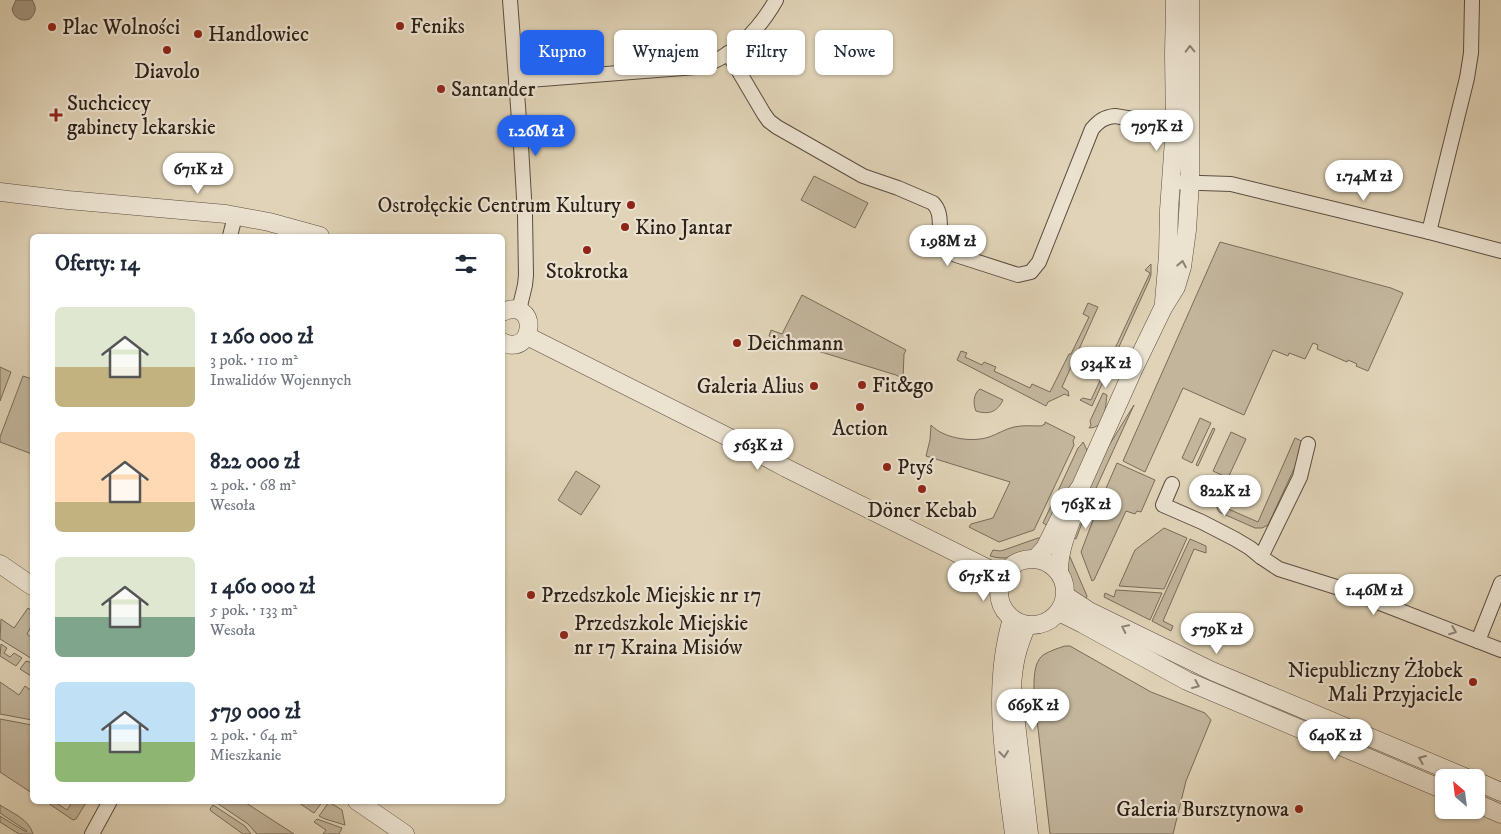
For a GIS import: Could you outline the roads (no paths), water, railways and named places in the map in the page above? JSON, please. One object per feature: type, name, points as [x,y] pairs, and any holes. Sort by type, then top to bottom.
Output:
[{"type":"street","points":[[505,343],[515,345],[524,340],[529,332],[529,321],[523,313],[510,311],[525,285],[526,275],[524,195],[510,0]]},
{"type":"street","points":[[755,30],[764,20],[776,0]]},
{"type":"street","points":[[1163,308],[1168,256],[1175,126],[1175,0]]},
{"type":"street","points":[[1036,558],[1045,548],[1062,514],[1081,486],[1129,378],[1163,308],[1176,287],[1182,267],[1187,230],[1190,182],[1190,0]]},
{"type":"street","points":[[1428,232],[1467,78],[1471,53],[1472,0]]},
{"type":"street","points":[[516,81],[696,67],[706,65],[727,54]]},
{"type":"street","points":[[741,75],[764,114],[777,127],[863,176],[933,203],[938,213],[940,236],[948,250],[956,255],[1018,275],[1030,272],[1039,262],[1092,129],[1097,123],[1108,117],[1115,116],[1175,126]]},
{"type":"street","points":[[1171,182],[1231,184],[1501,251]]},
{"type":"street","points":[[0,192],[235,216],[269,222],[313,234]]},
{"type":"street","points":[[230,234],[235,216]]},
{"type":"street","points":[[527,336],[1003,576]]},
{"type":"street","points":[[1262,557],[1300,477],[1308,444]]},
{"type":"street","points":[[1172,484],[1163,505],[1202,522],[1250,548],[1279,569],[1349,591],[1501,650]]},
{"type":"street","points":[[1059,572],[1062,546],[1079,502],[1081,486]]},
{"type":"street","points":[[1036,558],[1053,565],[1059,572],[1066,587],[1062,604],[1053,619],[1036,625],[1020,622],[1005,612],[1001,604],[999,585],[1009,568],[1017,562],[1036,558]]},
{"type":"street","points":[[0,564],[30,585]]},
{"type":"street","points":[[1478,641],[1501,583]]},
{"type":"street","points":[[1062,604],[1089,611],[1212,670],[1446,769]]},
{"type":"street","points":[[1062,604],[1083,624],[1187,681],[1435,786]]},
{"type":"street","points":[[1014,834],[1002,742],[1002,689],[1003,655],[1020,622]]},
{"type":"street","points":[[1020,622],[1012,689],[1029,834]]},
{"type":"street","points":[[1485,785],[1501,792]]},
{"type":"street","points":[[92,834],[108,804]]},
{"type":"street","points":[[361,804],[405,834]]},
{"type":"street","points":[[1485,807],[1501,814]]},
{"type":"place","name":"Feniks","points":[[400,26]]},
{"type":"place","name":"Plac Wolności","points":[[52,27]]},
{"type":"place","name":"Handlowiec","points":[[198,34]]},
{"type":"place","name":"Diavolo","points":[[167,50]]},
{"type":"place","name":"Santander","points":[[441,89]]},
{"type":"place","name":"Suchciccy gabinety lekarskie","points":[[56,115]]},
{"type":"place","name":"Ostrołęckie Centrum Kultury","points":[[631,205]]},
{"type":"place","name":"Kino Jantar","points":[[625,227]]},
{"type":"place","name":"Stokrotka","points":[[587,250]]},
{"type":"place","name":"Deichmann","points":[[737,343]]},
{"type":"place","name":"Fit&go","points":[[862,385]]},
{"type":"place","name":"Galeria Alius","points":[[814,386]]},
{"type":"place","name":"Action","points":[[860,407]]},
{"type":"place","name":"Ptyś","points":[[887,467]]},
{"type":"place","name":"Döner Kebab","points":[[922,489]]},
{"type":"place","name":"Przedszkole Miejskie nr 17","points":[[531,595]]},
{"type":"place","name":"Przedszkole Miejskie nr 17 Kraina Misiów","points":[[564,635]]},
{"type":"place","name":"Niepubliczny Żłobek Mali Przyjaciele","points":[[1473,682]]},
{"type":"place","name":"Galeria Bursztynowa","points":[[1299,809]]}]
